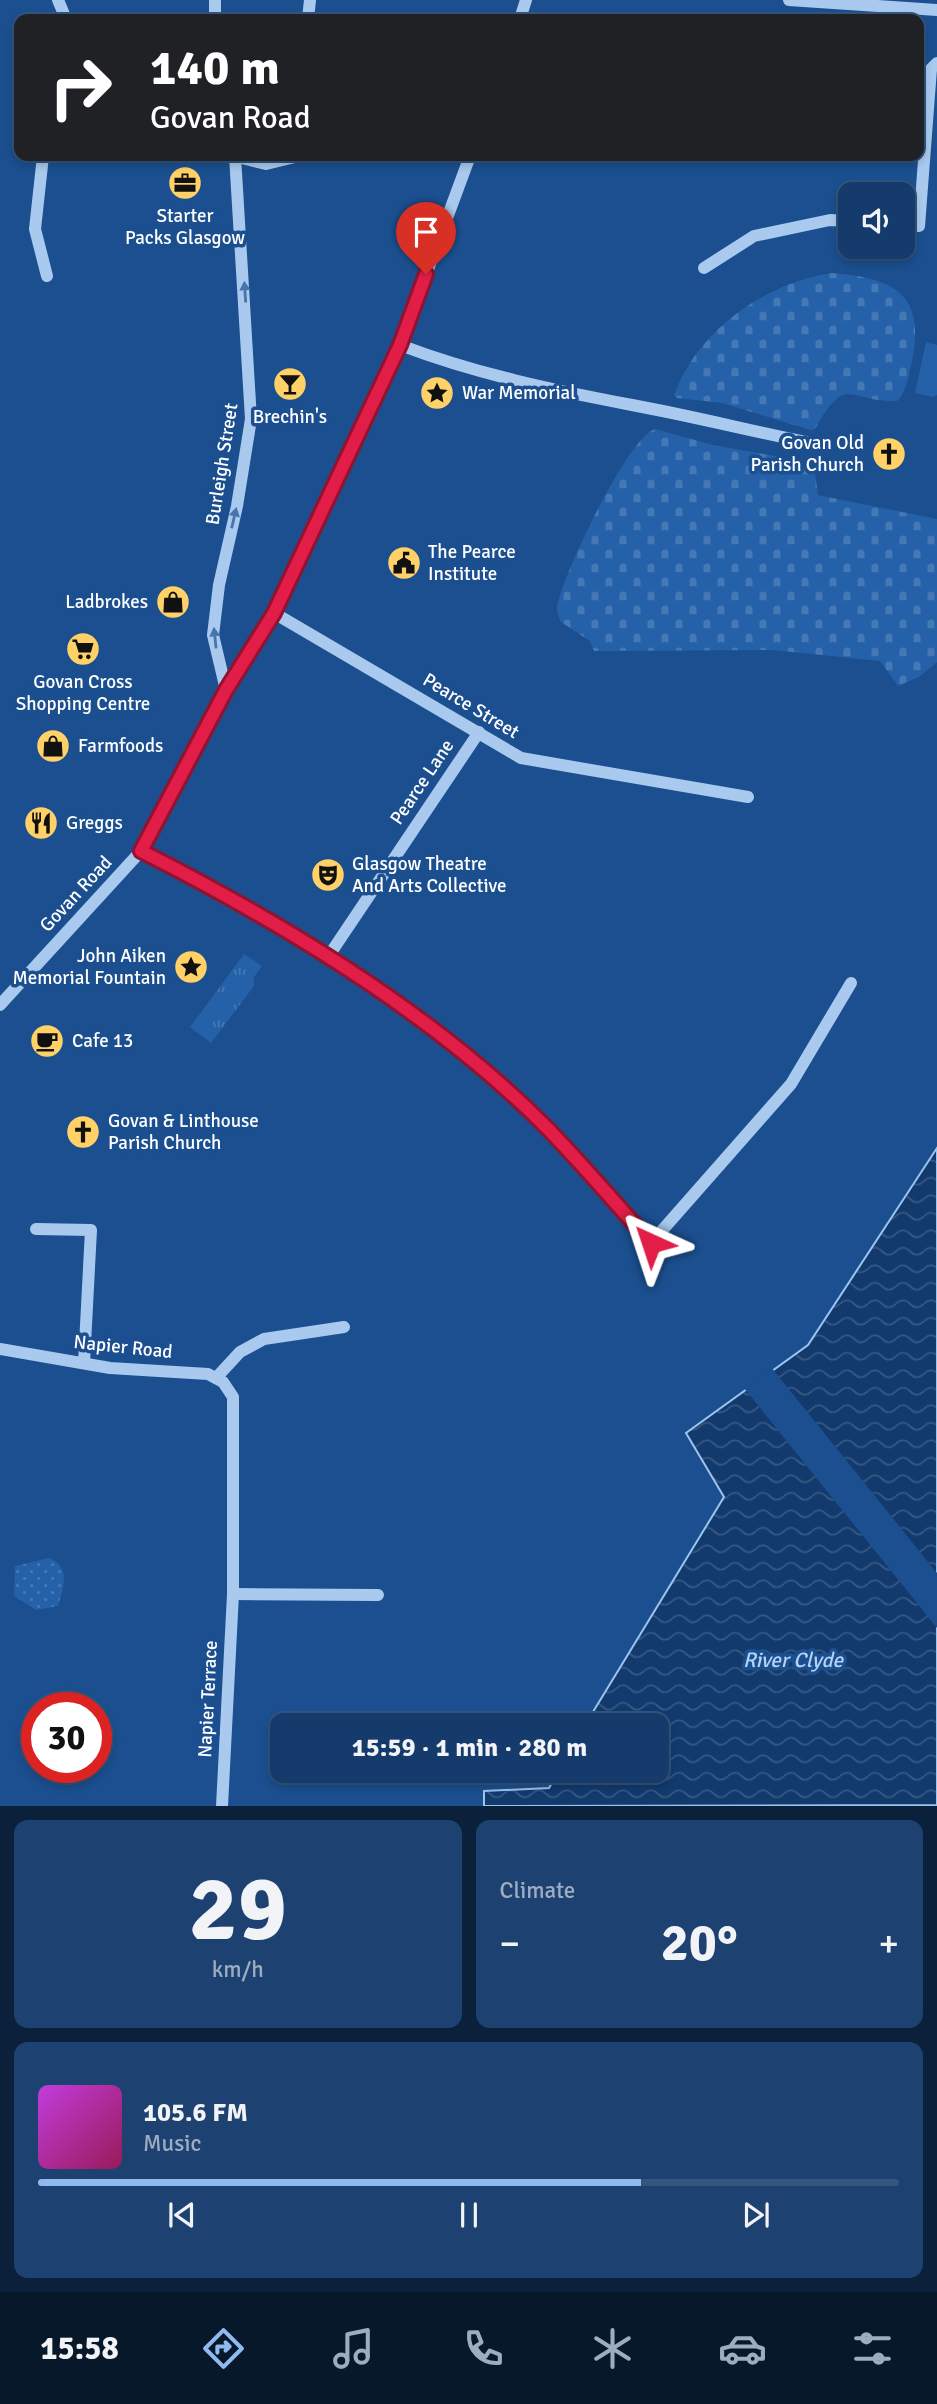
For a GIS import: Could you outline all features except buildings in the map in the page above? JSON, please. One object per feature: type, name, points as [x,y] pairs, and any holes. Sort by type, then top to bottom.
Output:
[{"type":"street","points":[[789,0],[937,10]]},
{"type":"street","points":[[924,161],[931,69],[937,63]]},
{"type":"street","points":[[43,161],[36,229],[47,276]]},
{"type":"street","name":"Burleigh Street","points":[[226,690],[213,635],[219,584],[237,506],[251,419],[235,161]]},
{"type":"street","points":[[254,161],[266,164],[278,161]]},
{"type":"street","name":"Govan Road","points":[[0,1005],[141,851],[226,690],[274,613],[400,345],[468,161]]},
{"type":"street","points":[[915,226],[919,226],[924,161]]},
{"type":"street","points":[[704,268],[754,236],[838,220]]},
{"type":"street","points":[[400,345],[455,366],[556,392],[633,405],[811,443]]},
{"type":"street","name":"Pearce Street","points":[[274,613],[521,758],[748,797]]},
{"type":"street","name":"Pearce Lane","points":[[328,957],[479,732]]},
{"type":"street","points":[[141,851],[328,957],[447,1040],[527,1110],[651,1243],[791,1084],[851,984]]},
{"type":"street","points":[[36,1229],[91,1230],[84,1363]]},
{"type":"street","points":[[216,1378],[240,1352],[264,1339],[344,1327]]},
{"type":"street","name":"Napier Road","points":[[0,1349],[84,1363],[208,1374],[216,1378]]},
{"type":"street","name":"Napier Terrace","points":[[216,1378],[233,1397],[233,1594],[222,1805]]},
{"type":"street","points":[[233,1594],[378,1595]]},
{"type":"green space","points":[[832,273],[854,275],[888,285],[900,293],[909,305],[914,319],[915,338],[907,382],[897,401],[850,394],[842,396],[834,401],[815,429],[811,430],[722,403],[677,398],[674,395],[699,350],[737,313],[782,287]]},
{"type":"green space","points":[[926,342],[937,345],[937,395],[933,397],[915,393]]},
{"type":"green space","points":[[655,429],[713,445],[809,462],[814,466],[818,495],[937,519],[937,662],[919,677],[898,686],[880,661],[772,650],[594,651],[590,641],[561,622],[557,607],[583,539],[613,481],[643,438]]},
{"type":"green space","points":[[244,954],[262,966],[254,977],[254,986],[211,1043],[190,1027]]},
{"type":"green space","points":[[49,1558],[61,1567],[63,1572],[62,1592],[58,1606],[36,1610],[14,1596],[15,1566]]},
{"type":"water","name":"River Clyde","points":[[937,1148],[937,1805],[484,1806],[484,1791],[549,1788],[552,1783],[669,1783],[669,1713],[592,1713],[724,1497],[686,1433],[808,1345]]},
{"type":"pier","points":[[771,1367],[937,1573],[937,1628],[744,1388]]},
{"type":"place","name":"Starter Packs Glasgow","points":[[185,183]]},
{"type":"place","name":"Brechin's","points":[[290,384]]},
{"type":"place","name":"War Memorial","points":[[437,393]]},
{"type":"place","name":"Govan Old Parish Church","points":[[889,454]]},
{"type":"place","name":"The Pearce Institute","points":[[404,563]]},
{"type":"place","name":"Ladbrokes","points":[[173,602]]},
{"type":"place","name":"Govan Cross Shopping Centre","points":[[83,649]]},
{"type":"place","name":"Farmfoods","points":[[53,746]]},
{"type":"place","name":"Greggs","points":[[41,823]]},
{"type":"place","name":"Glasgow Theatre And Arts Collective","points":[[328,875]]},
{"type":"place","name":"John Aiken Memorial Fountain","points":[[191,967]]},
{"type":"place","name":"Cafe 13","points":[[47,1041]]},
{"type":"place","name":"Govan & Linthouse Parish Church","points":[[83,1132]]},
{"type":"route","points":[[426,274],[400,345],[274,613],[226,690],[141,851],[328,957],[447,1040],[547,1128],[651,1243]]}]
